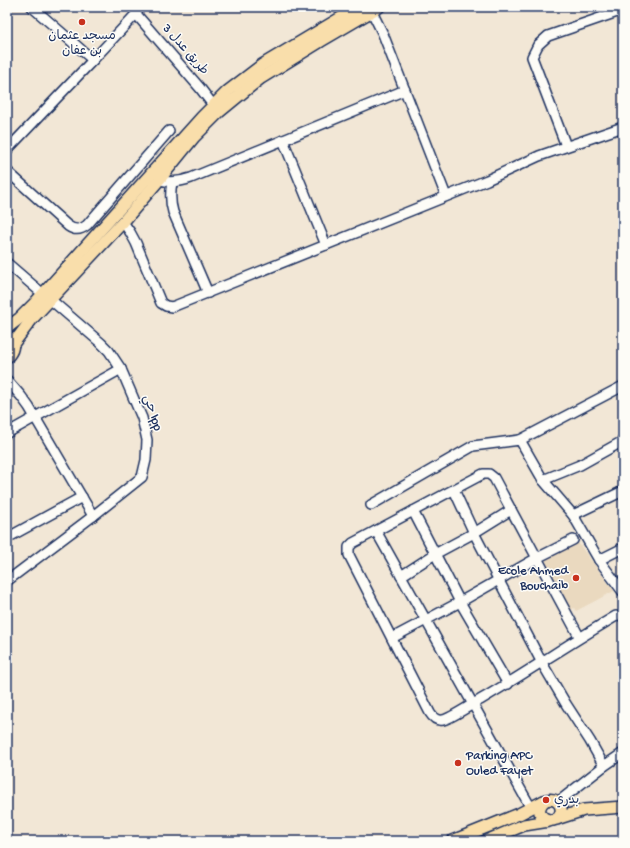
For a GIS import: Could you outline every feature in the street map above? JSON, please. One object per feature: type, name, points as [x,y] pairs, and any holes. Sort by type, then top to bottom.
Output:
[{"type":"main road","points":[[7,357],[11,353],[13,344],[47,297],[213,105],[228,91],[262,65],[359,7]]},
{"type":"main road","points":[[7,328],[47,297],[123,222],[194,137],[219,112],[247,88],[266,75],[375,9]]},
{"type":"main road","points":[[7,333],[12,339],[13,344]]},
{"type":"main road","points":[[452,841],[519,814],[551,799],[559,803],[584,810]]},
{"type":"main road","points":[[544,801],[540,807],[540,813],[545,819],[553,820],[561,813],[559,803]]},
{"type":"main road","points":[[486,841],[524,825],[553,820],[584,810],[623,807]]},
{"type":"street","points":[[32,7],[93,60]]},
{"type":"street","points":[[7,150],[144,7]]},
{"type":"street","points":[[375,9],[383,34],[446,196]]},
{"type":"street","points":[[566,146],[532,58],[538,44],[548,36],[623,10]]},
{"type":"street","name":"طريق عدل 3","points":[[136,14],[213,105]]},
{"type":"street","points":[[159,180],[172,182],[191,178],[405,90]]},
{"type":"street","points":[[123,222],[134,237],[161,303],[172,307],[487,180],[538,156],[623,127]]},
{"type":"street","points":[[7,171],[68,226],[74,229],[81,229],[87,225],[168,131]]},
{"type":"street","points":[[283,140],[326,245]]},
{"type":"street","points":[[172,182],[170,188],[170,200],[173,212],[208,293]]},
{"type":"street","name":"حي lpp","points":[[7,263],[109,351],[121,369],[142,418],[147,440],[146,460],[142,477],[7,581]]},
{"type":"street","points":[[7,433],[121,369]]},
{"type":"street","points":[[7,380],[21,396],[35,417],[93,516]]},
{"type":"street","points":[[371,505],[473,446],[520,440],[623,386]]},
{"type":"street","points":[[520,440],[543,480],[573,515],[599,560],[623,592]]},
{"type":"street","points":[[543,480],[580,465],[623,441]]},
{"type":"street","points":[[580,638],[494,478],[489,474],[483,474],[353,543],[349,547],[349,553],[430,713],[434,718],[441,720],[444,720],[508,684],[616,616]]},
{"type":"street","points":[[454,490],[474,533],[542,663],[566,704],[590,740],[604,766]]},
{"type":"street","points":[[573,515],[623,492]]},
{"type":"street","points":[[7,538],[82,497]]},
{"type":"street","points":[[402,576],[435,554],[474,533],[511,510]]},
{"type":"street","points":[[413,511],[460,602],[508,684]]},
{"type":"street","points":[[376,531],[531,808]]},
{"type":"street","points":[[392,638],[572,540]]},
{"type":"street","points":[[599,560],[623,548]]},
{"type":"street","points":[[559,803],[604,766],[623,754]]},
{"type":"shaded area","name":"Ecole Ahmed Bouchaib","points":[[576,540],[614,591],[576,611],[574,608],[566,612],[539,565],[546,562],[545,558]]},
{"type":"place","name":"مسجد عثمان بن عفان","points":[[82,22]]},
{"type":"place","name":"Ecole Ahmed Bouchaib","points":[[576,578]]},
{"type":"place","name":"Parking APC Ouled Fayet","points":[[458,763]]},
{"type":"place","name":"بدري","points":[[546,800]]}]
